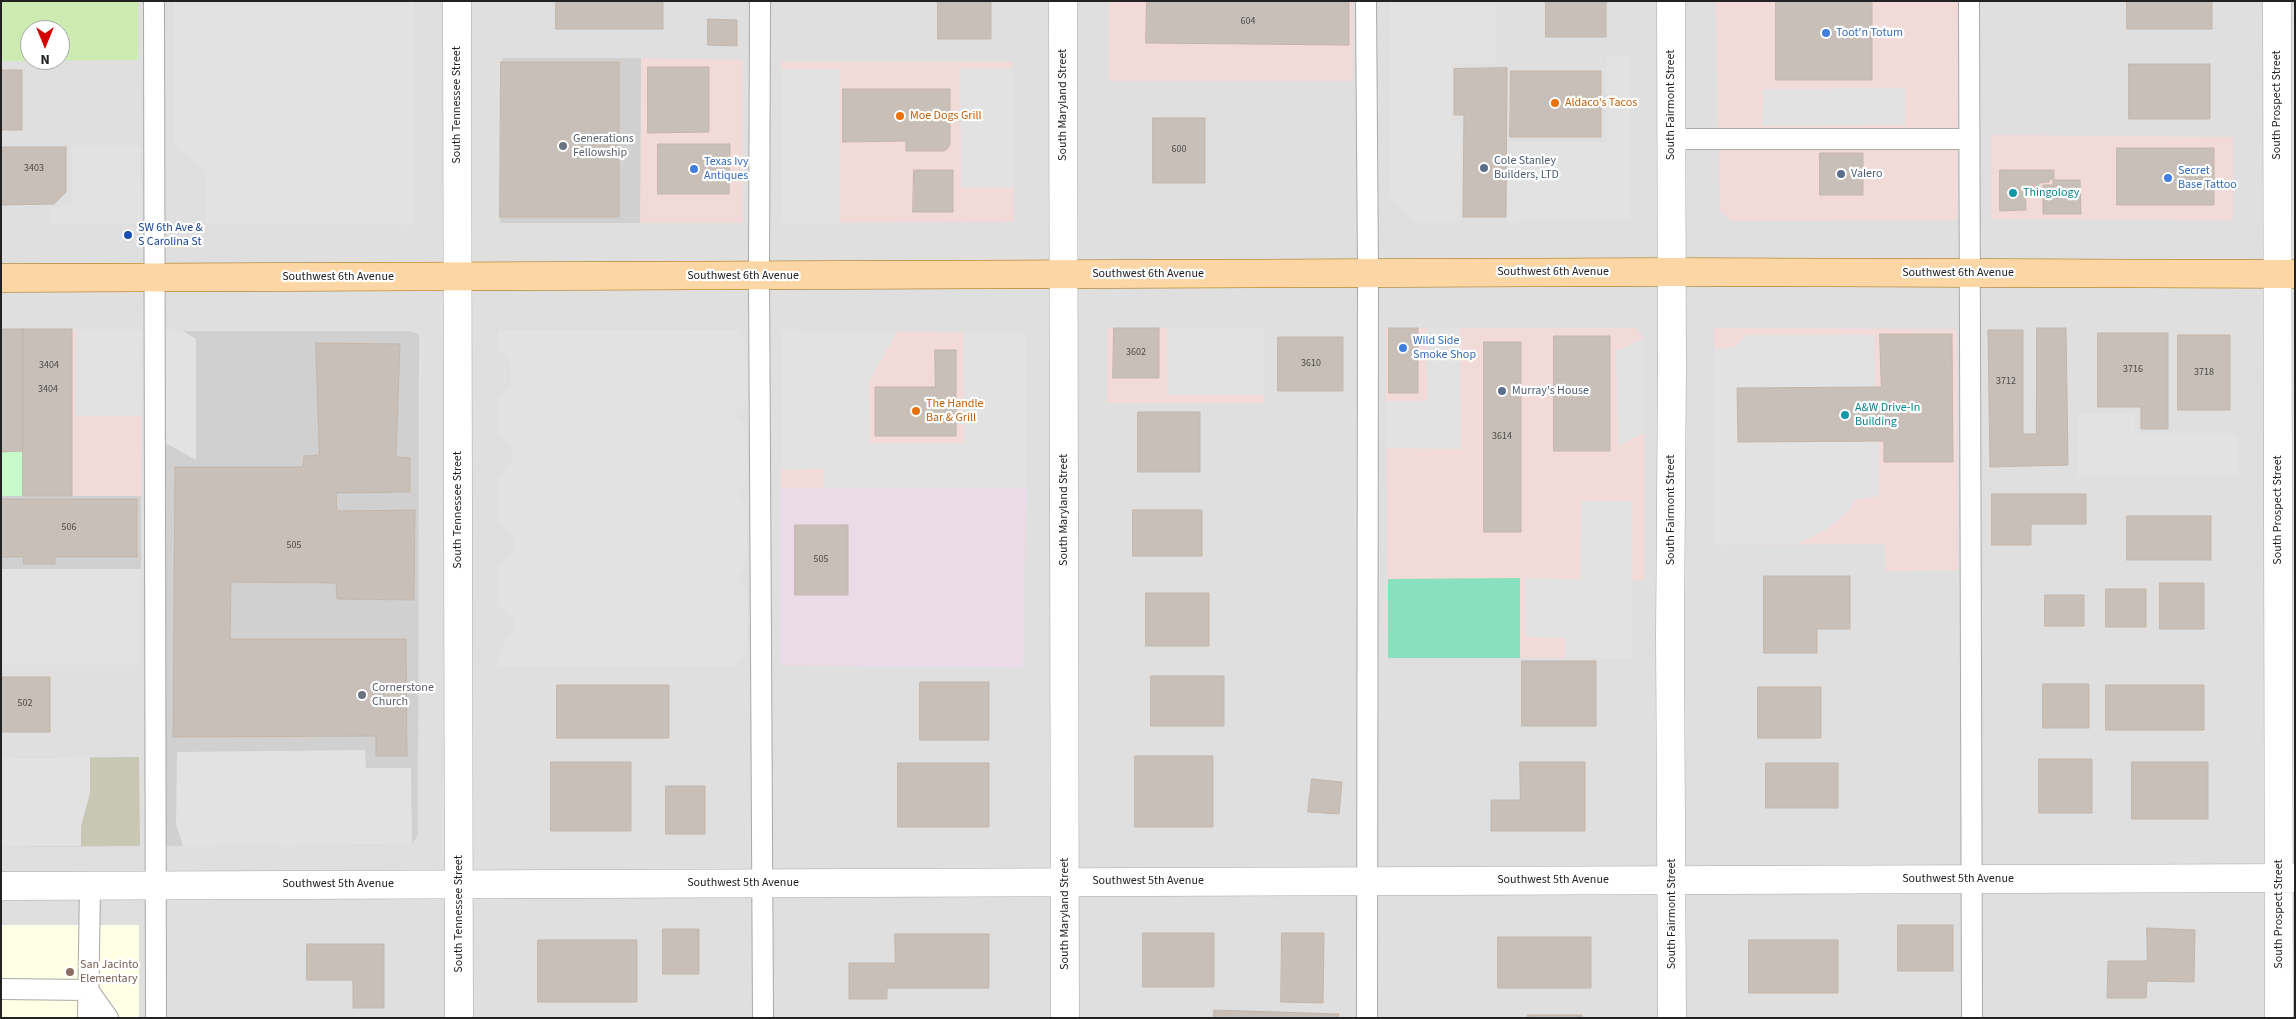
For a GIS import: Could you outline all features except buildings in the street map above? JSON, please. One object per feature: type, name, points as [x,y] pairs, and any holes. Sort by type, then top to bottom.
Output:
[{"type":"main road","name":"Southwest 6th Avenue","points":[[1,278],[1672,272],[2286,274]]},
{"type":"street","name":"South Tennessee Street","points":[[457,1],[459,1018]]},
{"type":"street","name":"South Maryland Street","points":[[1063,1],[1065,1018]]},
{"type":"street","name":"South Fairmont Street","points":[[1671,1],[1670,635],[1672,1018]]},
{"type":"street","name":"South Prospect Street","points":[[2277,1],[2286,274],[2287,878],[2279,1018]]},
{"type":"street","name":"Southwest 5th Avenue","points":[[1,886],[2287,878]]},
{"type":"lane","points":[[154,1],[156,1018]]},
{"type":"lane","points":[[760,1],[759,276],[763,1018]]},
{"type":"lane","points":[[1366,1],[1368,1018]]},
{"type":"lane","points":[[1969,1],[1972,1018]]},
{"type":"lane","points":[[1671,139],[1969,139]]},
{"type":"lane","points":[[88,1018],[90,885]]},
{"type":"lane","points":[[1,989],[88,990]]},
{"type":"lane","points":[[88,990],[108,1018]]},
{"type":"shaded area","points":[[1,1],[2295,1],[2295,1018],[1,1018]]},
{"type":"shaded area","points":[[174,1],[414,1],[413,225],[206,224],[207,171],[173,144]]},
{"type":"shaded area","points":[[1109,1],[1353,1],[1353,81],[1109,81]]},
{"type":"shaded area","points":[[1390,1],[1496,1],[1496,64],[1451,64],[1451,121],[1461,121],[1461,221],[1414,222],[1390,196]]},
{"type":"shaded area","points":[[1716,1],[1958,1],[1957,220],[1731,221],[1720,211]]},
{"type":"shaded area","points":[[1607,56],[1630,56],[1630,220],[1506,221],[1507,142],[1607,142]]},
{"type":"shaded area","points":[[502,58],[641,58],[640,223],[500,223]]},
{"type":"shaded area","points":[[641,58],[743,60],[743,223],[640,223]]},
{"type":"shaded area","points":[[781,62],[1013,62],[1014,222],[781,223]]},
{"type":"shaded area","points":[[960,68],[1013,68],[1014,188],[961,188]]},
{"type":"shaded area","points":[[781,69],[840,69],[840,223],[781,223]]},
{"type":"shaded area","points":[[1905,88],[1905,125],[1762,126],[1763,89]]},
{"type":"shaded area","points":[[1991,135],[2233,137],[2233,220],[1991,219]]},
{"type":"shaded area","points":[[72,147],[140,147],[141,224],[50,225],[51,207],[72,206]]},
{"type":"shaded area","points":[[1107,328],[1264,328],[1264,403],[1107,403]]},
{"type":"shaded area","points":[[1167,328],[1264,328],[1264,395],[1168,395]]},
{"type":"shaded area","points":[[1385,328],[1636,328],[1644,338],[1644,580],[1631,580],[1632,658],[1388,658]]},
{"type":"shaded area","points":[[1426,328],[1460,328],[1461,449],[1386,448],[1385,401],[1427,401]]},
{"type":"shaded area","points":[[1714,328],[1956,329],[1958,570],[1886,571],[1885,544],[1715,545]]},
{"type":"shaded area","points":[[1,329],[141,330],[141,496],[23,496],[1,452]]},
{"type":"shaded area","points":[[76,329],[141,330],[141,416],[75,416]]},
{"type":"shaded area","points":[[498,330],[736,330],[747,344],[747,400],[734,415],[747,428],[747,480],[736,494],[747,506],[747,565],[737,579],[747,591],[747,651],[736,666],[499,666],[499,650],[515,630],[514,619],[499,607],[498,569],[515,550],[514,538],[498,519],[498,477],[512,461],[512,446],[498,436],[498,399],[511,383],[511,363],[498,349]]},
{"type":"shaded area","points":[[166,331],[411,331],[419,335],[418,835],[412,844],[166,846]]},
{"type":"shaded area","points":[[166,331],[183,331],[196,339],[196,460],[166,443]]},
{"type":"shaded area","points":[[781,331],[1025,333],[1026,488],[781,488]]},
{"type":"shaded area","points":[[781,331],[897,332],[869,381],[870,443],[964,443],[963,332],[1025,333],[1026,488],[824,488],[824,469],[781,470]]},
{"type":"shaded area","points":[[1747,335],[1874,335],[1875,393],[1879,436],[1879,496],[1855,500],[1849,510],[1829,528],[1798,544],[1715,545],[1714,349],[1735,347]]},
{"type":"shaded area","points":[[1644,338],[1644,433],[1618,446],[1616,351]]},
{"type":"shaded area","points":[[2078,414],[2135,414],[2135,435],[2237,435],[2237,475],[2078,477]]},
{"type":"shaded area","points":[[1,452],[23,496],[141,496],[141,569],[1,569]]},
{"type":"shaded area","points":[[781,488],[1026,488],[1023,667],[781,665]]},
{"type":"shaded area","points":[[1581,501],[1632,501],[1632,658],[1565,658],[1565,638],[1526,637],[1525,578],[1580,579]]},
{"type":"shaded area","points":[[1,569],[141,569],[139,665],[1,665]]},
{"type":"shaded area","points":[[365,750],[366,768],[411,768],[412,844],[183,846],[176,824],[177,752]]},
{"type":"shaded area","points":[[90,757],[90,793],[81,826],[81,846],[1,847],[1,758]]},
{"type":"shaded area","points":[[139,757],[140,846],[1,847],[1,758]]},
{"type":"shaded area","name":"San Jacinto Elementary","points":[[1,925],[139,925],[139,1018],[1,1018]]},
{"type":"green space","points":[[1,1],[138,1],[138,60],[70,60],[70,20],[20,20],[20,61],[1,61]]},
{"type":"green space","points":[[23,451],[23,496],[1,496],[1,452]]},
{"type":"green space","points":[[1520,578],[1520,658],[1388,658],[1388,579]]},
{"type":"place","name":"Toot'n Totum","points":[[1826,33]]},
{"type":"place","name":"Aldaco's Tacos","points":[[1555,103]]},
{"type":"place","name":"Moe Dogs Grill","points":[[900,116]]},
{"type":"place","name":"Generations Fellowship","points":[[563,146]]},
{"type":"place","name":"Cole Stanley Builders, LTD","points":[[1484,168]]},
{"type":"place","name":"Texas Ivy Antiques","points":[[694,169]]},
{"type":"place","name":"Valero","points":[[1841,174]]},
{"type":"place","name":"Secret Base Tattoo","points":[[2168,178]]},
{"type":"place","name":"Thingology","points":[[2013,193]]},
{"type":"place","name":"SW 6th Ave & S Carolina St","points":[[128,235]]},
{"type":"place","name":"Wild Side Smoke Shop","points":[[1403,348]]},
{"type":"place","name":"Murray's House","points":[[1502,391]]},
{"type":"place","name":"The Handle Bar & Grill","points":[[916,411]]},
{"type":"place","name":"A&W Drive-In Building","points":[[1845,415]]},
{"type":"place","name":"Cornerstone Church","points":[[362,695]]},
{"type":"place","name":"San Jacinto Elementary","points":[[70,972]]}]
